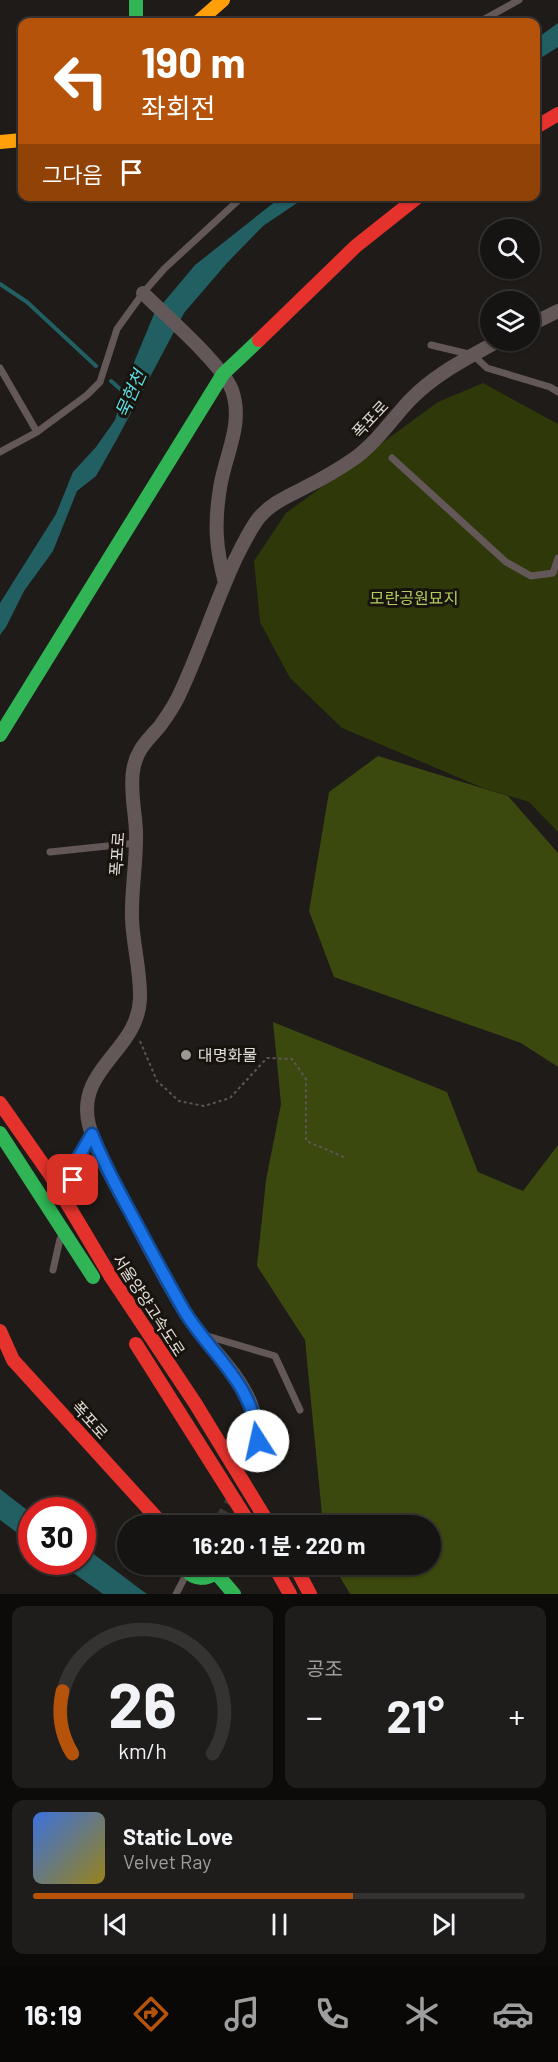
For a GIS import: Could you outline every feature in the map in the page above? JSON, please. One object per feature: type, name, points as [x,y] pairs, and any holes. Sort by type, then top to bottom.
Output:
[{"type":"main road","points":[[136,0],[136,18]]},
{"type":"main road","points":[[203,18],[223,0]]},
{"type":"main road","points":[[540,125],[558,114]]},
{"type":"main road","points":[[0,142],[18,140]]},
{"type":"main road","points":[[0,154],[18,153]]},
{"type":"main road","points":[[0,735],[223,374],[356,246],[413,201]]},
{"type":"main road","points":[[0,1092],[49,1173]]},
{"type":"main road","name":"서울양양고속도로","points":[[0,1102],[49,1173],[111,1277],[195,1403],[263,1515]]},
{"type":"main road","name":"서울양양고속도로","points":[[0,1133],[101,1289]]},
{"type":"main road","name":"서울양양고속도로","points":[[126,1329],[244,1515]]},
{"type":"main road","name":"폭포로","points":[[0,1331],[13,1360],[154,1515]]},
{"type":"main road","points":[[190,1575],[201,1579],[210,1578],[213,1575]]},
{"type":"main road","points":[[223,1575],[234,1594]]},
{"type":"main road","points":[[280,1575],[291,1594]]},
{"type":"main road","points":[[300,1575],[310,1594]]},
{"type":"street","points":[[143,292],[223,374],[232,389],[237,410],[234,436],[220,487],[215,537],[225,583]]},
{"type":"street","points":[[540,320],[558,311]]},
{"type":"street","name":"폭포로","points":[[252,1463],[257,1453],[258,1441],[249,1401],[231,1371],[187,1315],[159,1267],[106,1166],[92,1134],[87,1106],[90,1087],[134,1028],[140,1001],[132,924],[131,891],[136,843],[132,776],[140,749],[171,711],[181,693],[225,583],[256,522],[281,499],[338,470],[359,456],[412,398],[429,383],[453,365],[480,351]]},
{"type":"lane","points":[[486,18],[519,0]]},
{"type":"lane","points":[[0,452],[37,432],[87,396],[100,381],[117,329],[143,292],[164,269],[238,201]]},
{"type":"lane","points":[[431,345],[473,355],[487,368],[550,387],[558,392]]},
{"type":"lane","points":[[0,368],[37,432]]},
{"type":"lane","points":[[392,458],[506,562],[531,576],[554,573],[558,558]]},
{"type":"lane","points":[[50,852],[136,843]]},
{"type":"lane","points":[[52,1270],[78,1158],[92,1134]]},
{"type":"lane","points":[[202,1335],[275,1356],[300,1410]]},
{"type":"lane","points":[[176,1594],[183,1575]]},
{"type":"path","points":[[134,1028],[157,1081],[179,1101],[204,1106],[230,1098],[267,1058],[292,1059],[306,1079],[306,1142],[344,1157]]},
{"type":"green space","name":"모란공원묘지","points":[[483,383],[558,424],[558,832],[529,802],[483,788],[342,728],[290,678],[260,622],[254,561],[286,513],[438,402]]},
{"type":"green space","points":[[378,756],[508,796],[558,853],[558,1067],[521,1043],[334,977],[309,911],[329,792]]},
{"type":"green space","points":[[273,1022],[447,1092],[478,1172],[523,1191],[558,1145],[558,1594],[350,1594],[339,1575],[441,1575],[441,1515],[322,1515],[305,1340],[257,1266],[266,1180],[281,1104]]},
{"type":"water","points":[[558,23],[558,47],[540,58],[540,36]]},
{"type":"water","name":"묵현천","points":[[276,201],[300,201],[263,226],[184,313],[96,476],[77,491],[53,551],[24,591],[0,635],[0,603],[56,514],[73,472],[96,447],[115,420],[128,377],[154,314],[195,265]]},
{"type":"water","points":[[0,1489],[18,1503],[18,1533],[0,1520]]},
{"type":"water","points":[[96,1556],[117,1572],[117,1575],[122,1575],[147,1594],[103,1594],[76,1575],[96,1575]]},
{"type":"waterway","points":[[0,284],[27,302],[96,366]]},
{"type":"waterway","name":"묵현천","points":[[111,381],[126,394]]},
{"type":"tunnel","points":[[225,1515],[236,1494]]},
{"type":"traffic: fast","points":[[136,0],[136,18]]},
{"type":"traffic: fast","points":[[0,735],[223,374],[259,340]]},
{"type":"traffic: fast","points":[[0,1133],[93,1277]]},
{"type":"traffic: fast","points":[[191,1575],[202,1578],[211,1575]]},
{"type":"traffic: fast","points":[[218,1575],[234,1594]]},
{"type":"traffic: slow","points":[[203,18],[223,0]]},
{"type":"traffic: slow","points":[[0,142],[18,140]]},
{"type":"traffic: jam","points":[[540,125],[558,114]]},
{"type":"traffic: jam","points":[[259,340],[356,246],[413,201]]},
{"type":"traffic: jam","points":[[0,1103],[49,1173],[111,1277]]},
{"type":"traffic: jam","points":[[111,1277],[195,1403],[263,1515]]},
{"type":"traffic: jam","points":[[0,1331],[13,1360],[154,1515]]},
{"type":"traffic: jam","points":[[136,1344],[244,1515]]},
{"type":"traffic: jam","points":[[279,1575],[290,1594]]},
{"type":"traffic: jam","points":[[300,1575],[310,1594]]},
{"type":"place","name":"대명화물","points":[[186,1055]]},
{"type":"route","points":[[73,1180],[78,1158],[92,1134],[106,1166],[159,1267],[187,1315],[243,1389],[252,1409],[258,1441]]}]
